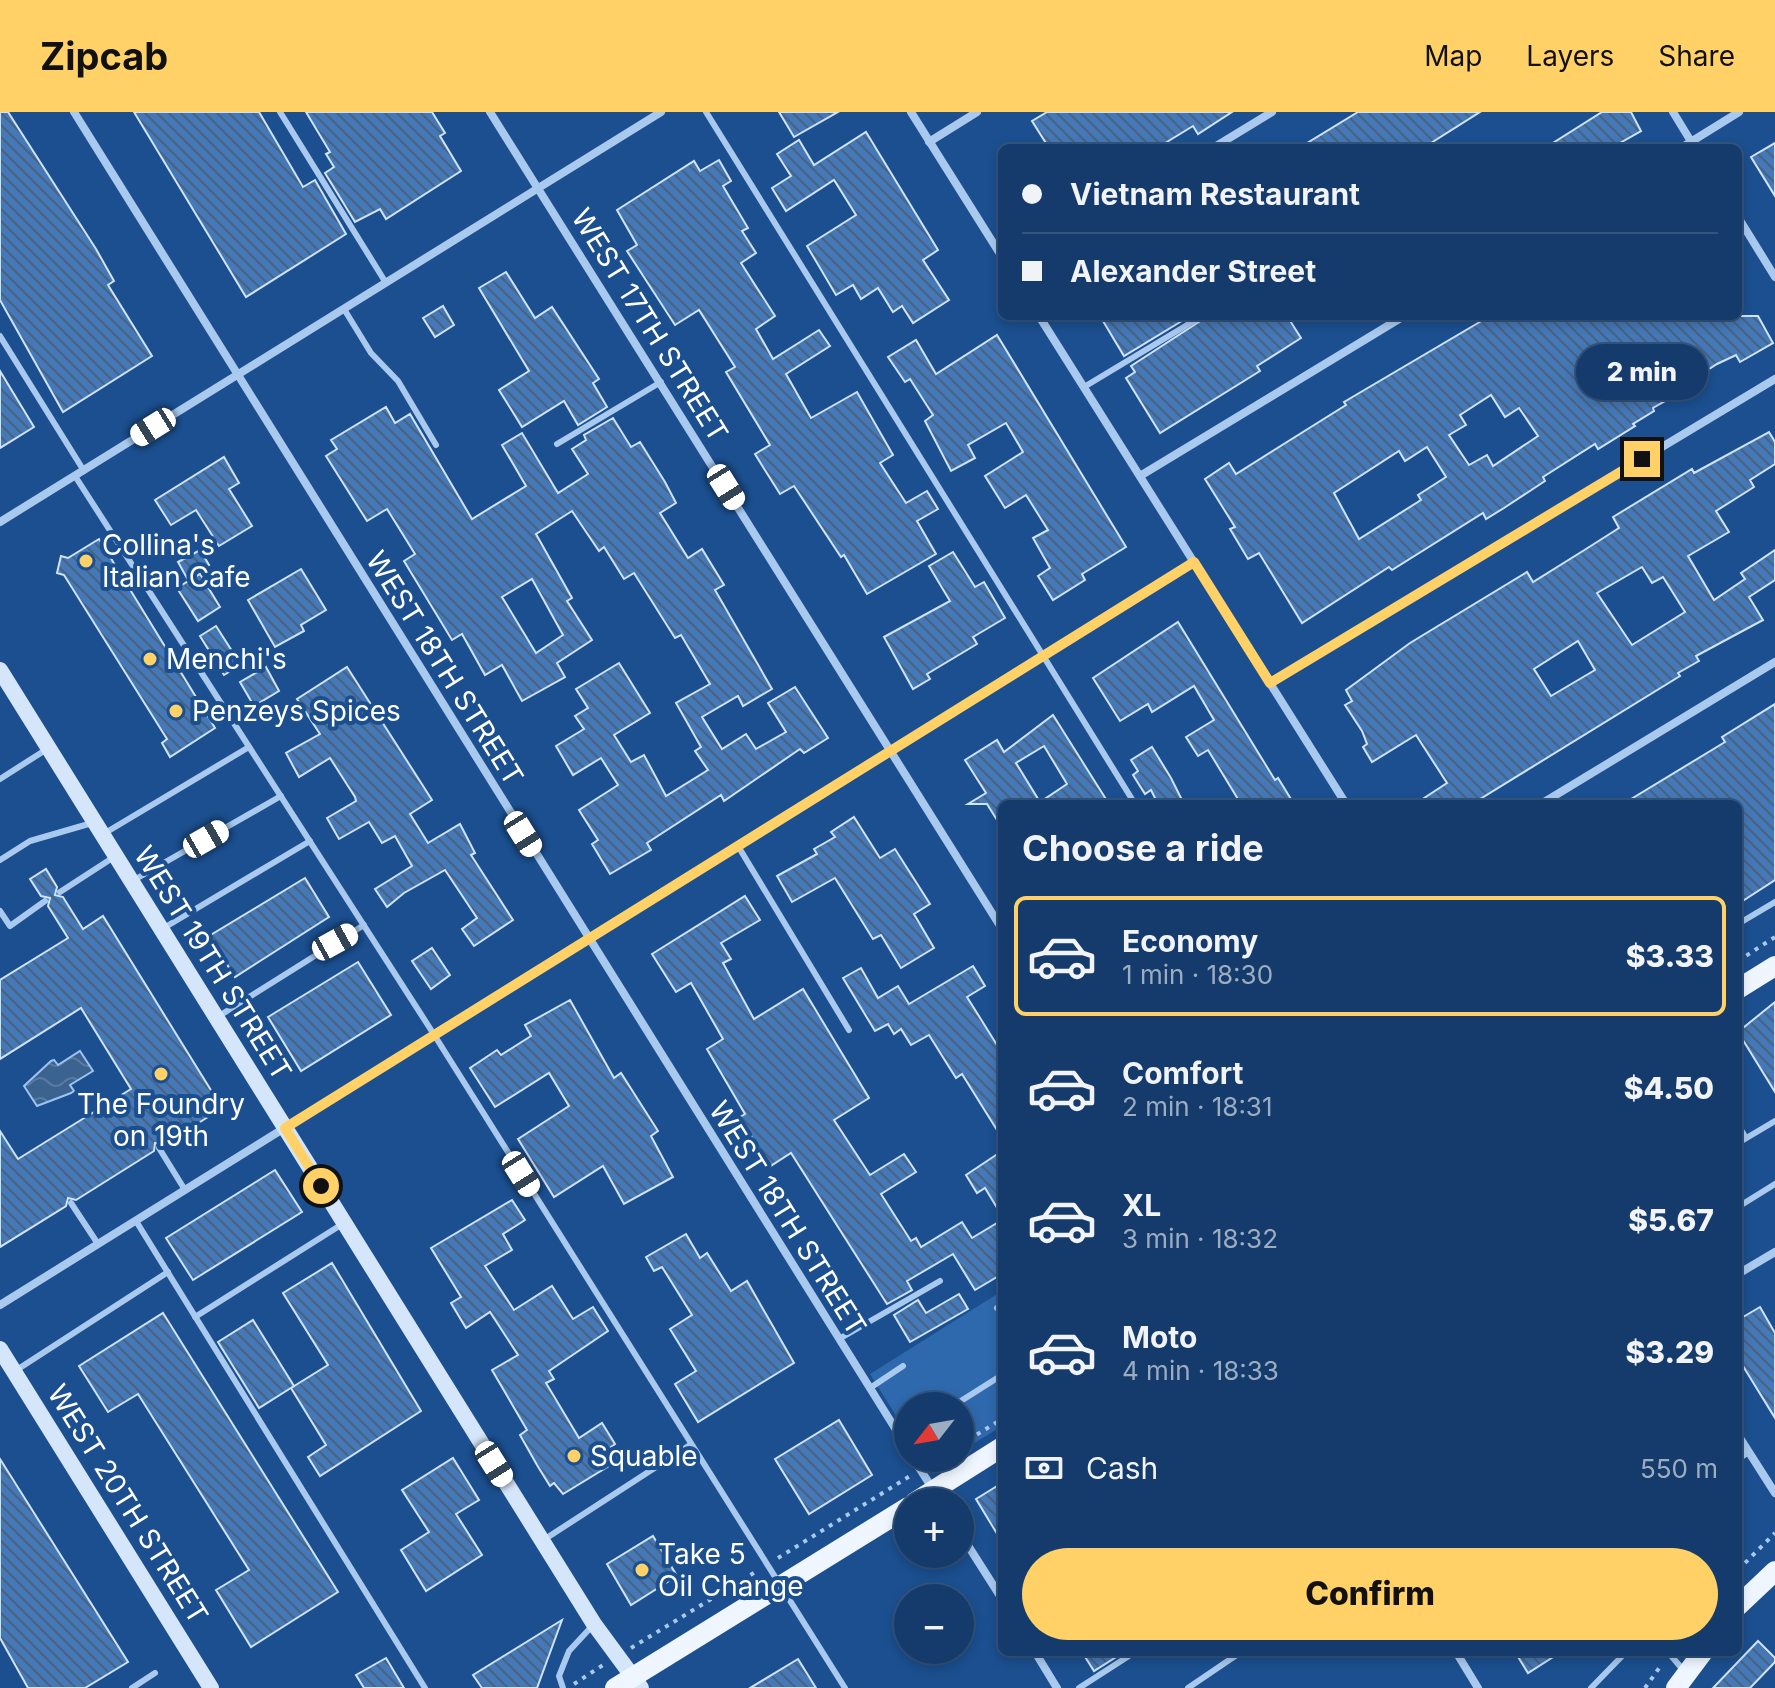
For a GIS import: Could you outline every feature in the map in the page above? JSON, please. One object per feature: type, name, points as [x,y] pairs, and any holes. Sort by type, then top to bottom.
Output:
[{"type":"main road","points":[[1742,987],[1775,966]]},
{"type":"main road","points":[[948,1488],[998,1450]]},
{"type":"main road","points":[[615,1688],[637,1682],[779,1587],[894,1516]]},
{"type":"main road","points":[[1742,1602],[1775,1571]]},
{"type":"main road","points":[[1681,1681],[1700,1656]]},
{"type":"street","name":"WEST 18TH STREET","points":[[74,112],[588,939],[870,1388],[894,1420]]},
{"type":"street","name":"WEST 17TH STREET","points":[[490,112],[998,923]]},
{"type":"street","points":[[0,522],[661,112]]},
{"type":"street","points":[[911,112],[998,251]]},
{"type":"street","points":[[929,142],[977,112]]},
{"type":"street","points":[[1220,144],[1272,112]]},
{"type":"street","points":[[1673,112],[1692,144]]},
{"type":"street","points":[[1694,144],[1739,112]]},
{"type":"street","points":[[1742,223],[1775,277]]},
{"type":"street","points":[[1042,320],[1343,800]]},
{"type":"street","points":[[1140,476],[1397,320]]},
{"type":"street","points":[[1270,683],[1775,379]]},
{"type":"street","points":[[0,1305],[1194,562]]},
{"type":"street","points":[[1548,800],[1775,662]]},
{"type":"street","name":"WEST 19TH STREET","points":[[0,670],[594,1624],[637,1682]]},
{"type":"street","points":[[1742,1272],[1775,1252]]},
{"type":"street","name":"WEST 20TH STREET","points":[[0,1349],[211,1688]]},
{"type":"street","points":[[1742,1441],[1775,1493]]},
{"type":"street","points":[[974,1555],[998,1593]]},
{"type":"street","points":[[1037,1656],[1057,1688]]},
{"type":"street","points":[[1458,1656],[1478,1688]]},
{"type":"lane","points":[[280,112],[386,283]]},
{"type":"lane","points":[[706,112],[1133,800]]},
{"type":"lane","points":[[344,309],[371,353],[398,381],[436,445]]},
{"type":"lane","points":[[1084,387],[1195,320]]},
{"type":"lane","points":[[0,336],[79,473],[249,747],[433,1033],[845,1688]]},
{"type":"lane","points":[[557,444],[661,382]]},
{"type":"lane","points":[[0,860],[30,841],[98,828],[249,747]]},
{"type":"lane","points":[[0,779],[49,748]]},
{"type":"lane","points":[[131,881],[281,796]]},
{"type":"lane","points":[[161,929],[310,841]]},
{"type":"lane","points":[[738,846],[849,1030]]},
{"type":"lane","points":[[60,892],[116,856]]},
{"type":"lane","points":[[0,911],[10,926],[45,901]]},
{"type":"lane","points":[[1742,922],[1775,902]]},
{"type":"lane","points":[[216,1017],[364,925]]},
{"type":"lane","points":[[1742,1140],[1775,1121]]},
{"type":"lane","points":[[1742,1132],[1746,1138]]},
{"type":"lane","points":[[159,1148],[185,1190]]},
{"type":"lane","points":[[1742,1205],[1775,1184]]},
{"type":"lane","points":[[71,1203],[98,1244]]},
{"type":"lane","points":[[136,1221],[425,1688]]},
{"type":"lane","points":[[195,1317],[344,1223]]},
{"type":"lane","points":[[15,1371],[168,1272]]},
{"type":"lane","points":[[839,1339],[940,1281]]},
{"type":"lane","points":[[870,1388],[903,1366]]},
{"type":"lane","points":[[974,1393],[998,1378]]},
{"type":"lane","points":[[542,1541],[690,1445]]},
{"type":"lane","points":[[1742,1456],[1749,1452]]},
{"type":"lane","points":[[566,1688],[559,1676],[569,1651],[594,1624]]},
{"type":"lane","points":[[1079,1688],[1129,1656]]},
{"type":"lane","points":[[1188,1688],[1235,1656]]},
{"type":"lane","points":[[1591,1688],[1622,1656]]},
{"type":"lane","points":[[1670,1656],[1681,1681]]},
{"type":"lane","points":[[132,1688],[155,1673]]},
{"type":"path","points":[[1742,958],[1775,937]]},
{"type":"path","points":[[974,1436],[998,1421]]},
{"type":"path","points":[[1742,1566],[1775,1533]]},
{"type":"path","points":[[1645,1688],[1667,1656]]},
{"type":"path","points":[[566,1688],[596,1670]]},
{"type":"shaded area","points":[[998,1294],[998,1428],[974,1443],[974,1392],[894,1392],[894,1413],[870,1374]]},
{"type":"water","points":[[80,1051],[93,1071],[70,1085],[74,1091],[71,1093],[37,1106],[24,1086],[51,1061],[58,1065]]},
{"type":"building","points":[[0,112],[8,112],[96,249],[114,281],[108,285],[152,356],[63,412],[0,300]]},
{"type":"building","points":[[134,112],[259,112],[303,187],[315,180],[346,234],[246,297]]},
{"type":"building","points":[[306,112],[432,112],[445,133],[440,136],[461,171],[386,219],[380,209],[355,222],[325,173],[334,167],[326,154],[330,152]]},
{"type":"building","points":[[779,112],[838,112],[794,137]]},
{"type":"building","points":[[1047,112],[1232,112],[1198,134],[1193,126],[1164,144],[1046,144],[1032,121]]},
{"type":"building","points":[[1358,112],[1480,112],[1429,144],[1306,144]]},
{"type":"building","points":[[1602,112],[1631,112],[1641,131],[1618,144],[1551,144]]},
{"type":"building","points":[[866,132],[938,250],[923,260],[949,300],[913,323],[902,306],[893,312],[878,288],[861,299],[853,285],[836,295],[807,246],[856,215],[834,180],[786,211],[772,188],[791,176],[777,154],[799,140],[814,165]]},
{"type":"building","points":[[1775,143],[1775,196],[1751,157]]},
{"type":"building","points":[[719,160],[731,181],[723,186],[748,228],[742,231],[756,253],[741,263],[775,316],[756,329],[773,359],[819,330],[830,346],[786,374],[811,418],[857,392],[893,455],[880,463],[906,503],[927,491],[938,509],[917,521],[936,554],[867,594],[844,555],[841,557],[794,486],[780,494],[755,454],[770,445],[726,372],[735,367],[699,310],[675,325],[627,251],[637,245],[617,210],[694,161],[700,171]]},
{"type":"building","points":[[506,272],[535,318],[552,307],[599,379],[593,383],[607,407],[578,425],[564,401],[522,427],[499,390],[529,371],[479,288]]},
{"type":"building","points":[[443,306],[454,325],[435,337],[423,318]]},
{"type":"building","points":[[1742,316],[1758,316],[1773,343],[1740,362],[1736,355],[1717,364],[1686,384],[1688,388],[1653,408],[1654,411],[1633,424],[1635,426],[1598,449],[1595,444],[1543,477],[1545,481],[1504,508],[1486,519],[1483,513],[1392,570],[1389,567],[1302,623],[1259,553],[1248,559],[1230,529],[1235,527],[1205,479],[1229,463],[1236,474],[1346,405],[1344,402],[1483,320],[1742,320]],"holes":[[[1491,395],[1505,417],[1519,408],[1538,436],[1493,466],[1487,455],[1469,465],[1449,435],[1466,425],[1460,415]],[[1427,447],[1446,477],[1418,495],[1421,500],[1359,539],[1334,493],[1399,451],[1405,461]]]},
{"type":"building","points":[[1102,320],[1183,320],[1124,356]]},
{"type":"building","points":[[1202,320],[1290,320],[1301,338],[1257,366],[1260,371],[1160,433],[1126,378],[1135,372],[1131,366]]},
{"type":"building","points":[[997,335],[1126,547],[1082,574],[1085,580],[1053,600],[1038,576],[1050,568],[1033,538],[1048,530],[1026,495],[1005,508],[985,476],[1023,452],[1006,423],[968,445],[975,458],[951,471],[925,421],[933,415],[910,379],[905,382],[888,357],[916,340],[936,374]]},
{"type":"building","points":[[0,371],[34,427],[0,448]]},
{"type":"building","points":[[386,407],[395,423],[410,414],[472,519],[526,486],[502,445],[522,433],[558,493],[588,474],[572,449],[586,440],[584,435],[613,418],[631,447],[640,442],[665,482],[676,503],[660,513],[688,558],[702,549],[724,585],[715,590],[772,689],[743,706],[738,696],[702,717],[722,749],[746,734],[756,749],[786,732],[768,703],[795,687],[828,738],[804,753],[800,749],[724,801],[721,795],[647,843],[651,850],[610,874],[592,844],[598,840],[579,810],[618,785],[601,758],[573,775],[556,746],[584,729],[575,716],[588,708],[576,689],[619,663],[650,713],[614,735],[631,762],[644,755],[666,796],[708,770],[695,751],[701,747],[676,703],[710,684],[681,635],[675,638],[634,573],[624,579],[604,547],[599,551],[572,511],[536,534],[572,598],[567,601],[592,640],[557,663],[565,677],[522,701],[502,665],[485,675],[462,634],[452,640],[404,561],[415,554],[387,509],[367,521],[326,456],[337,449],[331,440]],"holes":[[[532,579],[563,635],[536,653],[502,597]]]},
{"type":"building","points":[[1769,432],[1775,442],[1775,464],[1750,480],[1754,487],[1716,511],[1729,532],[1688,556],[1714,600],[1745,579],[1741,573],[1775,550],[1775,580],[1749,597],[1763,620],[1696,656],[1699,661],[1678,673],[1680,676],[1478,800],[1421,800],[1447,783],[1416,735],[1372,762],[1363,747],[1367,744],[1362,731],[1345,705],[1352,701],[1346,690],[1410,643],[1527,572],[1533,582],[1619,528],[1613,517],[1692,469],[1694,473]],"holes":[[[1642,567],[1652,583],[1663,577],[1685,612],[1632,645],[1597,593]],[[1578,641],[1595,670],[1551,696],[1534,669]]]},
{"type":"building","points":[[224,457],[239,483],[229,489],[252,526],[219,546],[196,510],[171,525],[155,500]]},
{"type":"building","points":[[99,539],[215,728],[170,757],[162,743],[167,739],[64,575],[57,573],[61,556],[68,558]]},
{"type":"building","points":[[200,550],[209,565],[187,578],[178,562]]},
{"type":"building","points":[[953,552],[975,587],[984,582],[1005,618],[973,637],[977,644],[927,674],[930,679],[913,689],[884,637],[950,601],[929,566]]},
{"type":"building","points":[[301,569],[326,610],[301,625],[304,631],[275,647],[248,600]]},
{"type":"building","points":[[200,574],[220,607],[198,621],[177,588]]},
{"type":"building","points":[[1178,622],[1275,780],[1278,778],[1292,800],[1239,800],[1208,750],[1198,756],[1186,737],[1214,720],[1194,686],[1152,712],[1148,704],[1120,721],[1093,678]]},
{"type":"building","points":[[216,626],[241,665],[224,675],[200,636]]},
{"type":"building","points":[[266,667],[279,691],[254,706],[240,682]]},
{"type":"building","points":[[347,667],[432,800],[410,814],[428,843],[460,824],[475,853],[471,855],[513,920],[474,946],[462,929],[477,918],[445,870],[404,893],[387,907],[375,889],[412,866],[395,836],[382,843],[369,822],[339,839],[327,818],[356,801],[355,797],[330,758],[299,777],[286,753],[320,734],[297,699]]},
{"type":"building","points":[[1775,704],[1775,880],[1742,901],[1742,800],[1630,800],[1725,742],[1722,737]]},
{"type":"building","points":[[1053,715],[1106,800],[1043,800],[1067,784],[1044,746],[1016,763],[1039,800],[998,800],[998,822],[987,804],[968,804],[986,793],[965,760],[997,740],[1004,752]]},
{"type":"building","points":[[1152,747],[1182,800],[1156,800],[1151,790],[1145,794],[1133,775],[1138,771],[1131,760]]},
{"type":"building","points":[[854,817],[880,858],[895,849],[930,904],[914,914],[934,948],[901,968],[881,935],[873,939],[835,878],[792,902],[777,876],[817,854],[814,849],[835,837],[831,832]]},
{"type":"building","name":"The Foundry on 19th","points":[[46,869],[57,887],[55,895],[63,897],[83,929],[103,916],[222,1108],[164,1145],[155,1143],[154,1151],[76,1200],[68,1198],[66,1206],[0,1247],[0,1131],[18,1159],[131,1089],[81,1008],[0,1059],[0,980],[68,938],[48,906],[50,898],[41,896],[30,879]]},
{"type":"building","points":[[305,878],[329,917],[235,977],[209,936]]},
{"type":"building","points":[[745,896],[760,920],[721,943],[731,959],[723,963],[754,1019],[803,989],[869,1098],[834,1120],[870,1175],[904,1154],[916,1172],[881,1194],[911,1241],[916,1238],[921,1247],[962,1222],[972,1238],[998,1222],[998,1276],[975,1290],[953,1254],[907,1281],[912,1290],[887,1304],[791,1153],[769,1167],[740,1117],[745,1114],[707,1049],[723,1039],[691,983],[676,992],[652,954]]},
{"type":"building","points":[[432,948],[450,975],[431,989],[412,961]]},
{"type":"building","points":[[358,962],[391,1015],[301,1071],[268,1017]]},
{"type":"building","points":[[973,966],[985,986],[967,997],[998,1047],[998,1132],[962,1074],[956,1078],[929,1035],[911,1045],[901,1029],[894,1034],[888,1024],[875,1031],[843,978],[861,968],[878,998],[898,986],[909,1004]]},
{"type":"building","points":[[570,1000],[614,1078],[621,1073],[658,1131],[651,1136],[673,1177],[624,1204],[603,1166],[554,1197],[518,1139],[569,1106],[549,1073],[495,1107],[470,1068],[497,1050],[501,1055],[531,1036],[525,1025]]},
{"type":"building","points":[[1775,1002],[1775,1092],[1742,1038],[1742,1029]]},
{"type":"building","points":[[998,1154],[998,1209],[985,1188],[977,1193],[966,1175]]},
{"type":"building","points":[[275,1170],[302,1212],[193,1280],[166,1238]]},
{"type":"building","points":[[512,1200],[525,1220],[503,1234],[512,1250],[485,1266],[514,1310],[552,1286],[573,1319],[593,1307],[608,1331],[549,1371],[554,1379],[546,1383],[579,1438],[602,1423],[615,1444],[611,1447],[622,1458],[563,1494],[554,1483],[550,1486],[537,1465],[520,1435],[527,1430],[492,1370],[518,1355],[490,1312],[466,1328],[451,1303],[461,1297],[431,1248]]},
{"type":"building","points":[[686,1234],[700,1258],[707,1253],[731,1291],[747,1281],[794,1363],[698,1422],[675,1384],[696,1371],[670,1329],[692,1315],[662,1267],[654,1271],[646,1257]]},
{"type":"building","points":[[332,1263],[421,1411],[320,1476],[308,1457],[326,1445],[291,1388],[328,1365],[283,1293]]},
{"type":"building","points":[[959,1294],[968,1309],[910,1342],[894,1315],[918,1300],[926,1313]]},
{"type":"building","points":[[1760,1307],[1775,1333],[1775,1418],[1742,1364],[1742,1318]]},
{"type":"building","points":[[163,1313],[338,1592],[251,1647],[216,1590],[249,1570],[138,1394],[108,1412],[79,1366]]},
{"type":"building","points":[[253,1320],[294,1386],[259,1408],[218,1342]]},
{"type":"building","points":[[839,1420],[872,1475],[809,1514],[775,1459]]},
{"type":"building","points":[[453,1458],[479,1500],[456,1514],[482,1555],[426,1591],[401,1550],[429,1532],[402,1490]]},
{"type":"building","points":[[0,1459],[128,1662],[85,1688],[28,1688],[0,1638]]},
{"type":"building","points":[[998,1485],[998,1535],[976,1499]]},
{"type":"building","name":"Take 5 Oil Change","points":[[653,1536],[677,1576],[631,1605],[607,1564]]},
{"type":"building","points":[[562,1620],[537,1688],[482,1688],[473,1675]]},
{"type":"building","points":[[1758,1641],[1775,1658],[1775,1662],[1750,1688],[1713,1688]]},
{"type":"building","points":[[1085,1656],[1118,1656],[1094,1671]]},
{"type":"building","points":[[1517,1656],[1555,1656],[1528,1673]]},
{"type":"building","points":[[386,1658],[404,1688],[364,1688],[356,1675]]},
{"type":"building","points":[[798,1659],[816,1688],[750,1688]]},
{"type":"place","name":"Collina's Italian Cafe","points":[[86,561]]},
{"type":"place","name":"Menchi's","points":[[150,659]]},
{"type":"place","name":"Penzeys Spices","points":[[176,711]]},
{"type":"place","name":"The Foundry on 19th","points":[[161,1074]]},
{"type":"place","name":"Squable","points":[[574,1456]]},
{"type":"place","name":"Take 5 Oil Change","points":[[642,1570]]},
{"type":"route","points":[[321,1186],[285,1128],[415,1044],[1194,562],[1270,683],[1642,459]]}]
